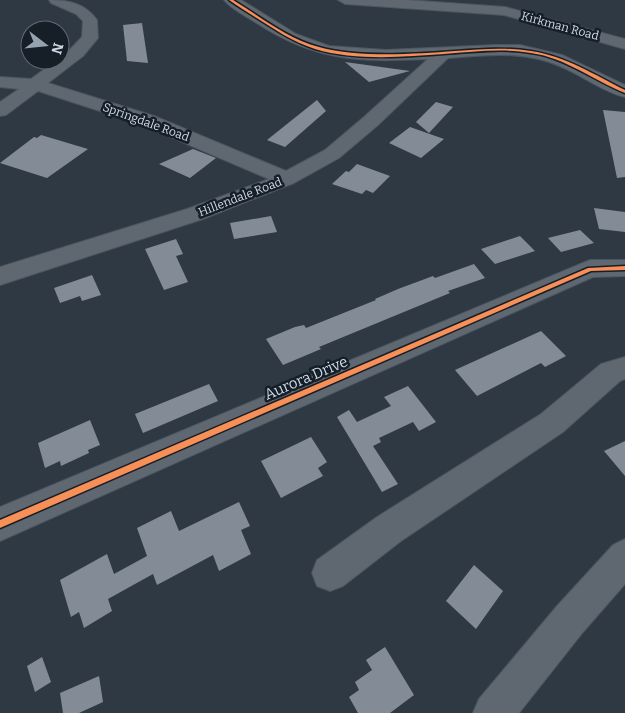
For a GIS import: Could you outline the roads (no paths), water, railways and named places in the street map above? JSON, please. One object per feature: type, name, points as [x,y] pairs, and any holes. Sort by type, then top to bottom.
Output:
[{"type":"street","points":[[0,111],[77,53],[90,38],[90,20],[80,10],[56,0]]},
{"type":"street","points":[[232,0],[296,40],[329,51],[374,54],[443,53],[505,49],[545,55],[577,67],[625,92]]},
{"type":"street","name":"Kirkman Road","points":[[345,0],[505,11],[625,44]]},
{"type":"street","name":"Hillendale Road","points":[[0,276],[195,214],[287,180],[332,154],[371,121],[443,53]]},
{"type":"street","name":"Springdale Road","points":[[0,82],[37,85],[147,120],[287,180]]},
{"type":"street","name":"Aurora Drive","points":[[0,524],[590,269],[625,268]]},
{"type":"street","points":[[330,573],[389,529],[552,423],[611,372],[625,368]]},
{"type":"street","points":[[493,713],[570,619],[625,556]]}]
